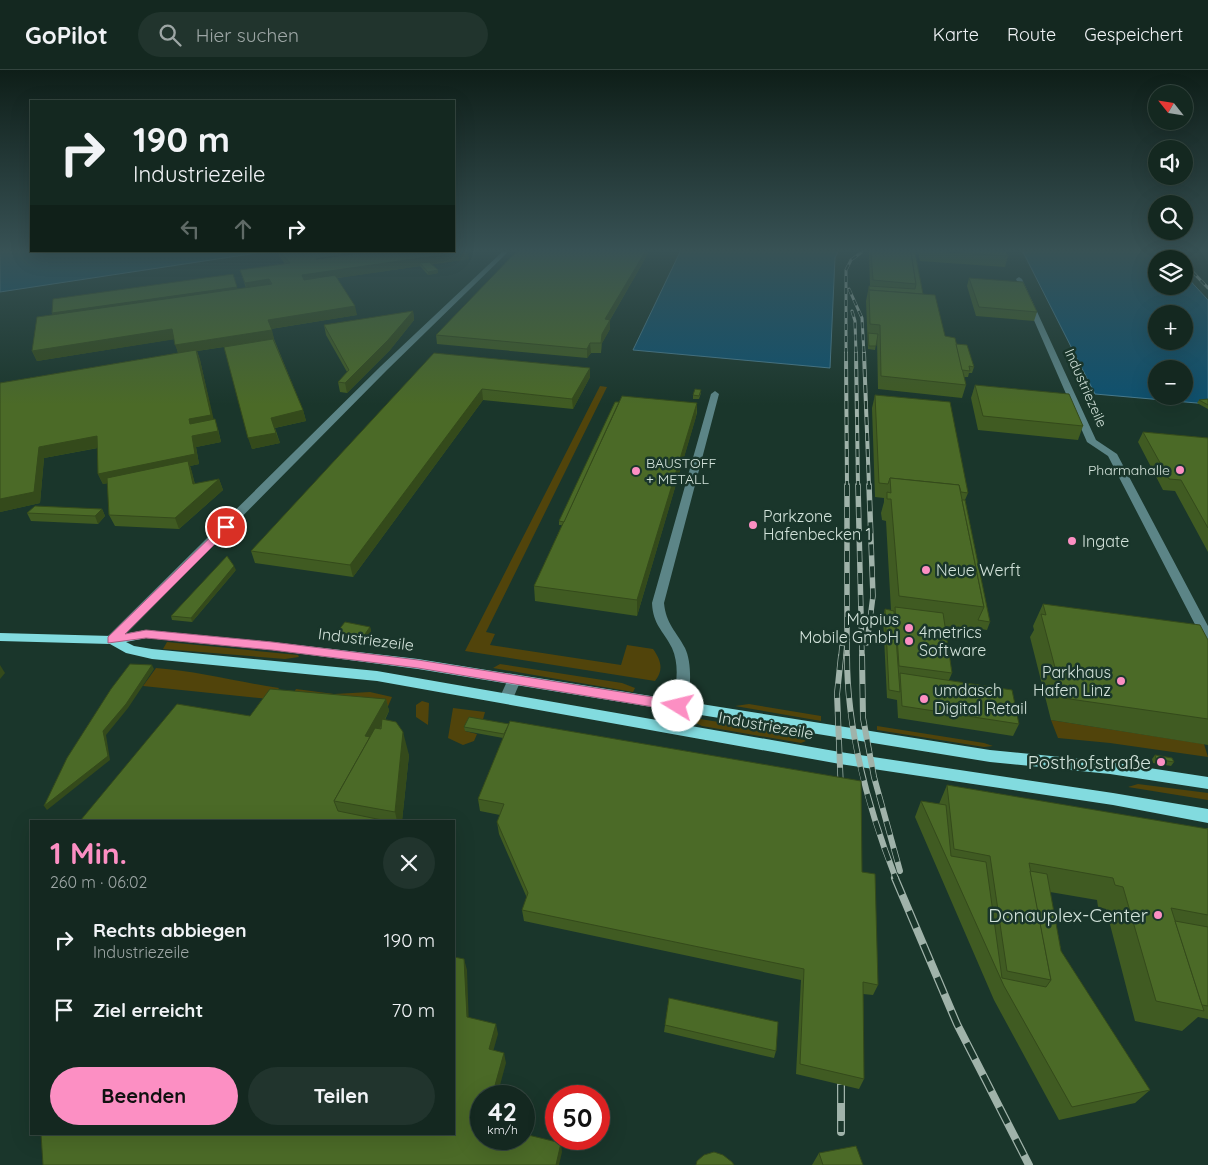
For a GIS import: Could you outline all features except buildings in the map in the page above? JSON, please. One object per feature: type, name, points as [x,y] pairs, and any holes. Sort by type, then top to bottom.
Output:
[{"type":"main road","name":"Industriezeile","points":[[0,637],[112,640],[146,634],[272,646],[396,661],[990,756],[1110,768],[1208,783]]},
{"type":"main road","name":"Industriezeile","points":[[112,640],[131,650],[152,654],[367,675],[840,758],[1113,799],[1208,816]]},
{"type":"street","points":[[112,640],[451,303]]},
{"type":"street","name":"Industriezeile","points":[[1030,303],[1092,442],[1112,454],[1207,634]]},
{"type":"street","points":[[673,728],[683,673],[681,655],[662,628],[658,616],[658,603],[715,394]]},
{"type":"street","points":[[506,699],[514,680]]},
{"type":"shaded area","points":[[600,386],[607,387],[486,632],[495,634],[490,645],[621,665],[627,645],[653,649],[660,665],[660,673],[655,681],[465,651]]},
{"type":"shaded area","points":[[167,642],[298,655],[299,657],[285,659],[163,649]]},
{"type":"shaded area","points":[[500,664],[622,683],[635,688],[633,692],[493,668]]},
{"type":"shaded area","points":[[156,668],[279,688],[277,691],[293,694],[296,689],[334,694],[370,692],[392,697],[386,711],[143,686]]},
{"type":"shaded area","points":[[422,701],[429,703],[428,725],[416,717],[416,705]]},
{"type":"shaded area","points":[[749,704],[821,716],[821,721],[735,706]]},
{"type":"shaded area","points":[[453,708],[485,712],[482,723],[469,721],[465,731],[477,734],[474,741],[463,745],[448,738]]},
{"type":"shaded area","points":[[700,719],[793,734],[806,741],[801,743],[702,726],[696,723],[696,720]]},
{"type":"shaded area","points":[[1051,720],[1204,744],[1208,757],[1110,743],[1058,738]]},
{"type":"shaded area","points":[[877,726],[993,746],[984,747],[877,730]]},
{"type":"shaded area","points":[[1138,784],[1208,793],[1208,800],[1128,787]]},
{"type":"water","points":[[655,303],[833,303],[830,368],[633,350]]},
{"type":"water","points":[[1049,303],[1208,303],[1208,404],[1193,403],[1193,360],[1148,360],[1148,399],[1095,394]]},
{"type":"railway","points":[[846,303],[846,353]]},
{"type":"railway","points":[[855,303],[862,318],[864,354]]},
{"type":"railway","points":[[852,311],[855,321],[856,354]]},
{"type":"railway","points":[[846,353],[847,486]]},
{"type":"railway","points":[[856,353],[858,486]]},
{"type":"railway","points":[[864,353],[869,486]]},
{"type":"railway","points":[[858,485],[862,657]]},
{"type":"railway","points":[[867,643],[873,596],[869,485]]},
{"type":"railway","points":[[847,486],[847,656]]},
{"type":"railway","points":[[841,657],[842,646]]},
{"type":"railway","points":[[841,656],[837,694],[841,791]]},
{"type":"railway","points":[[847,656],[851,713],[861,770],[868,798],[896,879]]},
{"type":"railway","points":[[862,656],[863,718],[874,777],[900,871]]},
{"type":"railway","points":[[895,878],[957,1024],[1029,1165]]},
{"type":"railway","points":[[841,1085],[841,1132]]},
{"type":"place","name":"Pharmahalle","points":[[1180,470]]},
{"type":"place","name":"BAUSTOFF + METALL","points":[[636,471]]},
{"type":"place","name":"Parkzone Hafenbecken 1","points":[[753,525]]},
{"type":"place","name":"Ingate","points":[[1072,541]]},
{"type":"place","name":"Neue Werft","points":[[926,570]]},
{"type":"place","name":"Mopius Mobile GmbH","points":[[909,628]]},
{"type":"place","name":"4metrics Software","points":[[909,641]]},
{"type":"place","name":"Parkhaus Hafen Linz","points":[[1121,681]]},
{"type":"place","name":"umdasch Digital Retail","points":[[924,699]]},
{"type":"place","name":"Posthofstraße","points":[[1161,762]]},
{"type":"place","name":"Donauplex-Center","points":[[1158,915]]},
{"type":"route","points":[[226,527],[112,640],[146,634],[272,646],[418,664],[678,706]]}]
